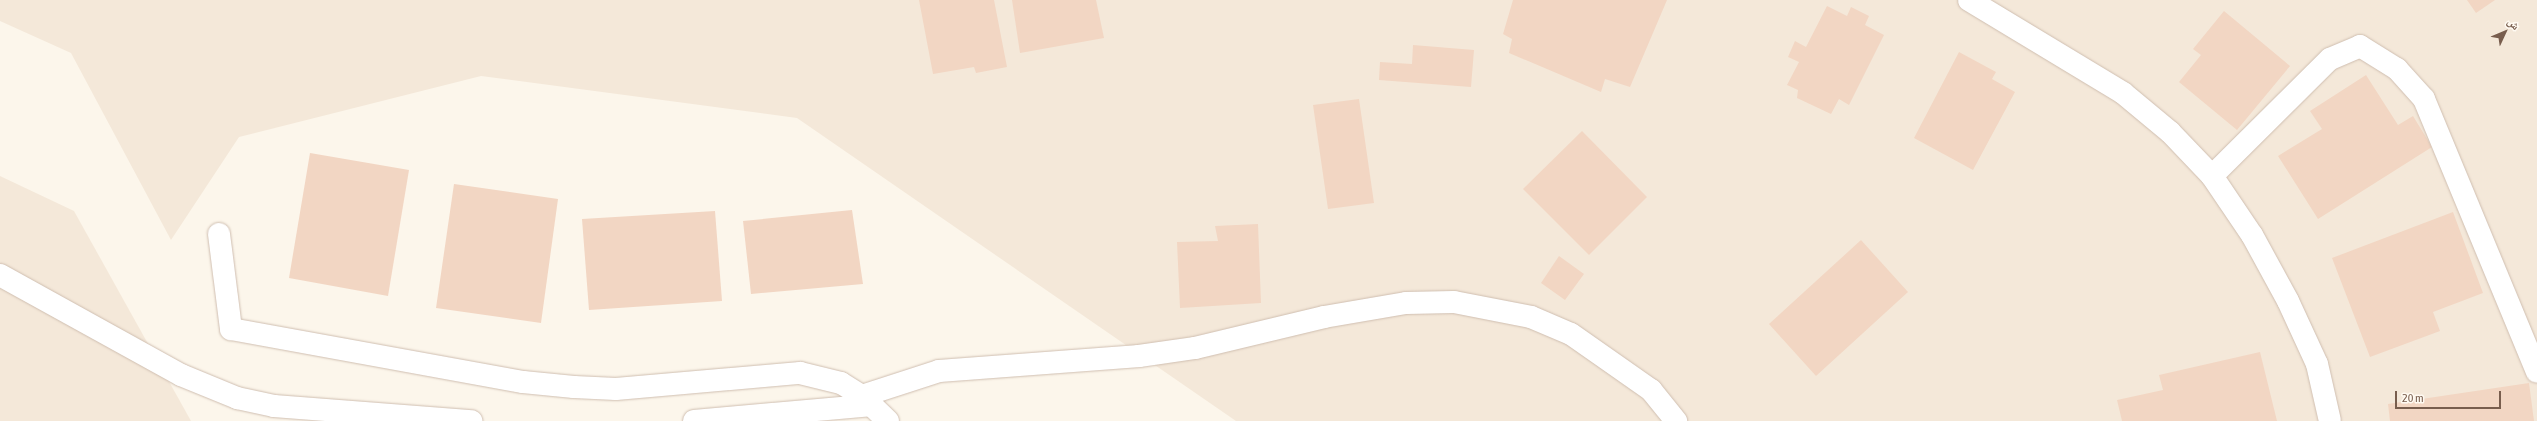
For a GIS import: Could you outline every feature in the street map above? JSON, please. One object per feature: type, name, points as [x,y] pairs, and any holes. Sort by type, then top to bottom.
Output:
[{"type":"street","points":[[1968,0],[2123,93],[2170,132],[2212,176],[2252,235],[2288,301],[2317,364],[2330,421]]},
{"type":"street","points":[[2212,176],[2330,59],[2360,46],[2397,70],[2424,100],[2537,372]]},
{"type":"street","points":[[219,234],[231,329],[523,382],[616,389],[800,373],[840,383],[867,400],[888,421]]},
{"type":"street","points":[[0,275],[181,375],[237,398],[274,406],[471,421]]},
{"type":"street","points":[[694,421],[867,400],[939,371],[1139,356],[1195,348],[1339,314],[1406,303],[1454,302],[1531,317],[1571,334],[1652,390],[1676,421]]},
{"type":"shaded area","points":[[0,0],[2537,0],[2537,421],[1236,421],[797,118],[481,76],[239,137],[171,240],[71,53],[0,21]]},
{"type":"shaded area","points":[[0,176],[74,211],[191,421],[0,421]]},
{"type":"building","points":[[919,0],[994,0],[1007,67],[976,73],[974,67],[933,74]]},
{"type":"building","points":[[1012,0],[1096,0],[1104,38],[1020,53]]},
{"type":"building","points":[[1513,0],[1667,0],[1630,87],[1605,79],[1601,92],[1509,53],[1512,39],[1503,34]]},
{"type":"building","points":[[2467,0],[2495,0],[2476,13]]},
{"type":"building","points":[[1827,6],[1847,16],[1851,7],[1869,16],[1865,25],[1884,35],[1849,105],[1839,99],[1831,114],[1797,98],[1798,90],[1787,85],[1799,62],[1788,57],[1795,41],[1806,47]]},
{"type":"building","points":[[2224,11],[2290,66],[2237,130],[2179,82],[2201,55],[2193,49]]},
{"type":"building","points":[[1413,45],[1474,50],[1471,87],[1379,80],[1380,62],[1412,64]]},
{"type":"building","points":[[1959,52],[1996,72],[1992,79],[2015,92],[1973,170],[1914,138]]},
{"type":"building","points":[[2366,75],[2398,125],[2413,116],[2432,147],[2318,219],[2278,156],[2322,129],[2310,111]]},
{"type":"building","points":[[1359,99],[1374,203],[1328,209],[1313,105]]},
{"type":"building","points":[[1582,131],[1647,197],[1589,255],[1523,189]]},
{"type":"building","points":[[310,153],[409,170],[388,296],[289,278]]},
{"type":"building","points":[[454,184],[558,199],[541,323],[436,308]]},
{"type":"building","points":[[852,210],[863,284],[751,294],[743,221]]},
{"type":"building","points":[[715,211],[722,301],[589,310],[582,219]]},
{"type":"building","points":[[2453,212],[2483,293],[2433,312],[2440,331],[2370,357],[2332,258]]},
{"type":"building","points":[[1258,224],[1261,303],[1180,308],[1177,242],[1218,241],[1215,226]]},
{"type":"building","points":[[1861,240],[1908,292],[1816,376],[1769,324]]},
{"type":"building","points":[[1559,256],[1584,274],[1565,300],[1541,283]]},
{"type":"building","points":[[2260,352],[2277,421],[2122,421],[2117,400],[2163,390],[2159,375]]},
{"type":"building","points":[[2529,383],[2534,421],[2390,421],[2388,404]]}]
